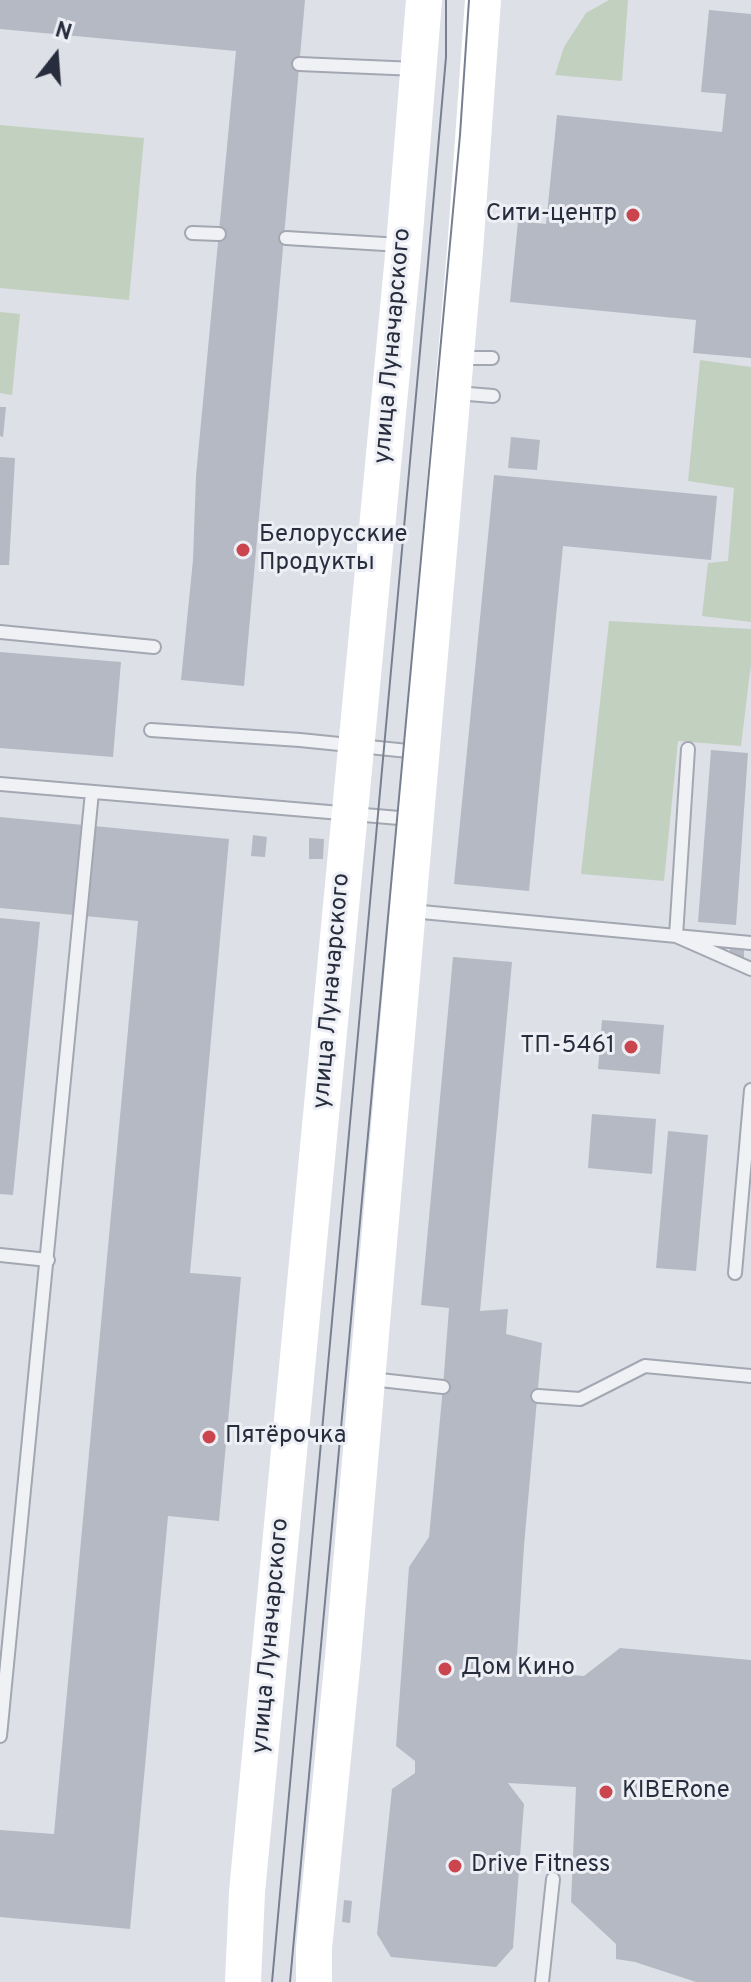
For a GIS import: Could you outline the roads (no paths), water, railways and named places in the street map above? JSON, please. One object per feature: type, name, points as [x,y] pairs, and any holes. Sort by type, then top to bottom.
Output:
[{"type":"main road","name":"улица Луначарского","points":[[243,1982],[247,1892],[404,245],[424,0]]},
{"type":"main road","points":[[314,1982],[314,1948],[368,1379],[456,358],[483,0]]},
{"type":"lane","points":[[299,64],[418,69]]},
{"type":"lane","points":[[192,233],[219,234]]},
{"type":"lane","points":[[286,238],[404,245]]},
{"type":"lane","points":[[456,358],[492,358]]},
{"type":"lane","points":[[453,393],[493,396]]},
{"type":"lane","points":[[0,632],[154,647]]},
{"type":"lane","points":[[151,730],[422,752]]},
{"type":"lane","points":[[676,936],[688,749]]},
{"type":"lane","points":[[0,784],[416,820]]},
{"type":"lane","points":[[0,1736],[5,1630],[48,1260],[92,792]]},
{"type":"lane","points":[[408,911],[751,943]]},
{"type":"lane","points":[[676,936],[751,969]]},
{"type":"lane","points":[[735,1273],[751,1089]]},
{"type":"lane","points":[[0,1255],[48,1260]]},
{"type":"lane","points":[[538,1396],[580,1399],[645,1366],[751,1376]]},
{"type":"lane","points":[[368,1379],[443,1387]]},
{"type":"lane","points":[[542,1982],[553,1879]]},
{"type":"tram line","points":[[272,1982],[428,263],[446,57],[446,0]]},
{"type":"tram line","points":[[290,1982],[460,135],[469,0]]},
{"type":"place","name":"Сити-центр","points":[[633,215]]},
{"type":"place","name":"Белорусские Продукты","points":[[243,550]]},
{"type":"place","name":"ТП-5461","points":[[631,1047]]},
{"type":"place","name":"Пятёрочка","points":[[209,1437]]},
{"type":"place","name":"Дом Кино","points":[[445,1669]]},
{"type":"place","name":"KIBERone","points":[[606,1792]]},
{"type":"place","name":"Drive Fitness","points":[[455,1866]]}]
